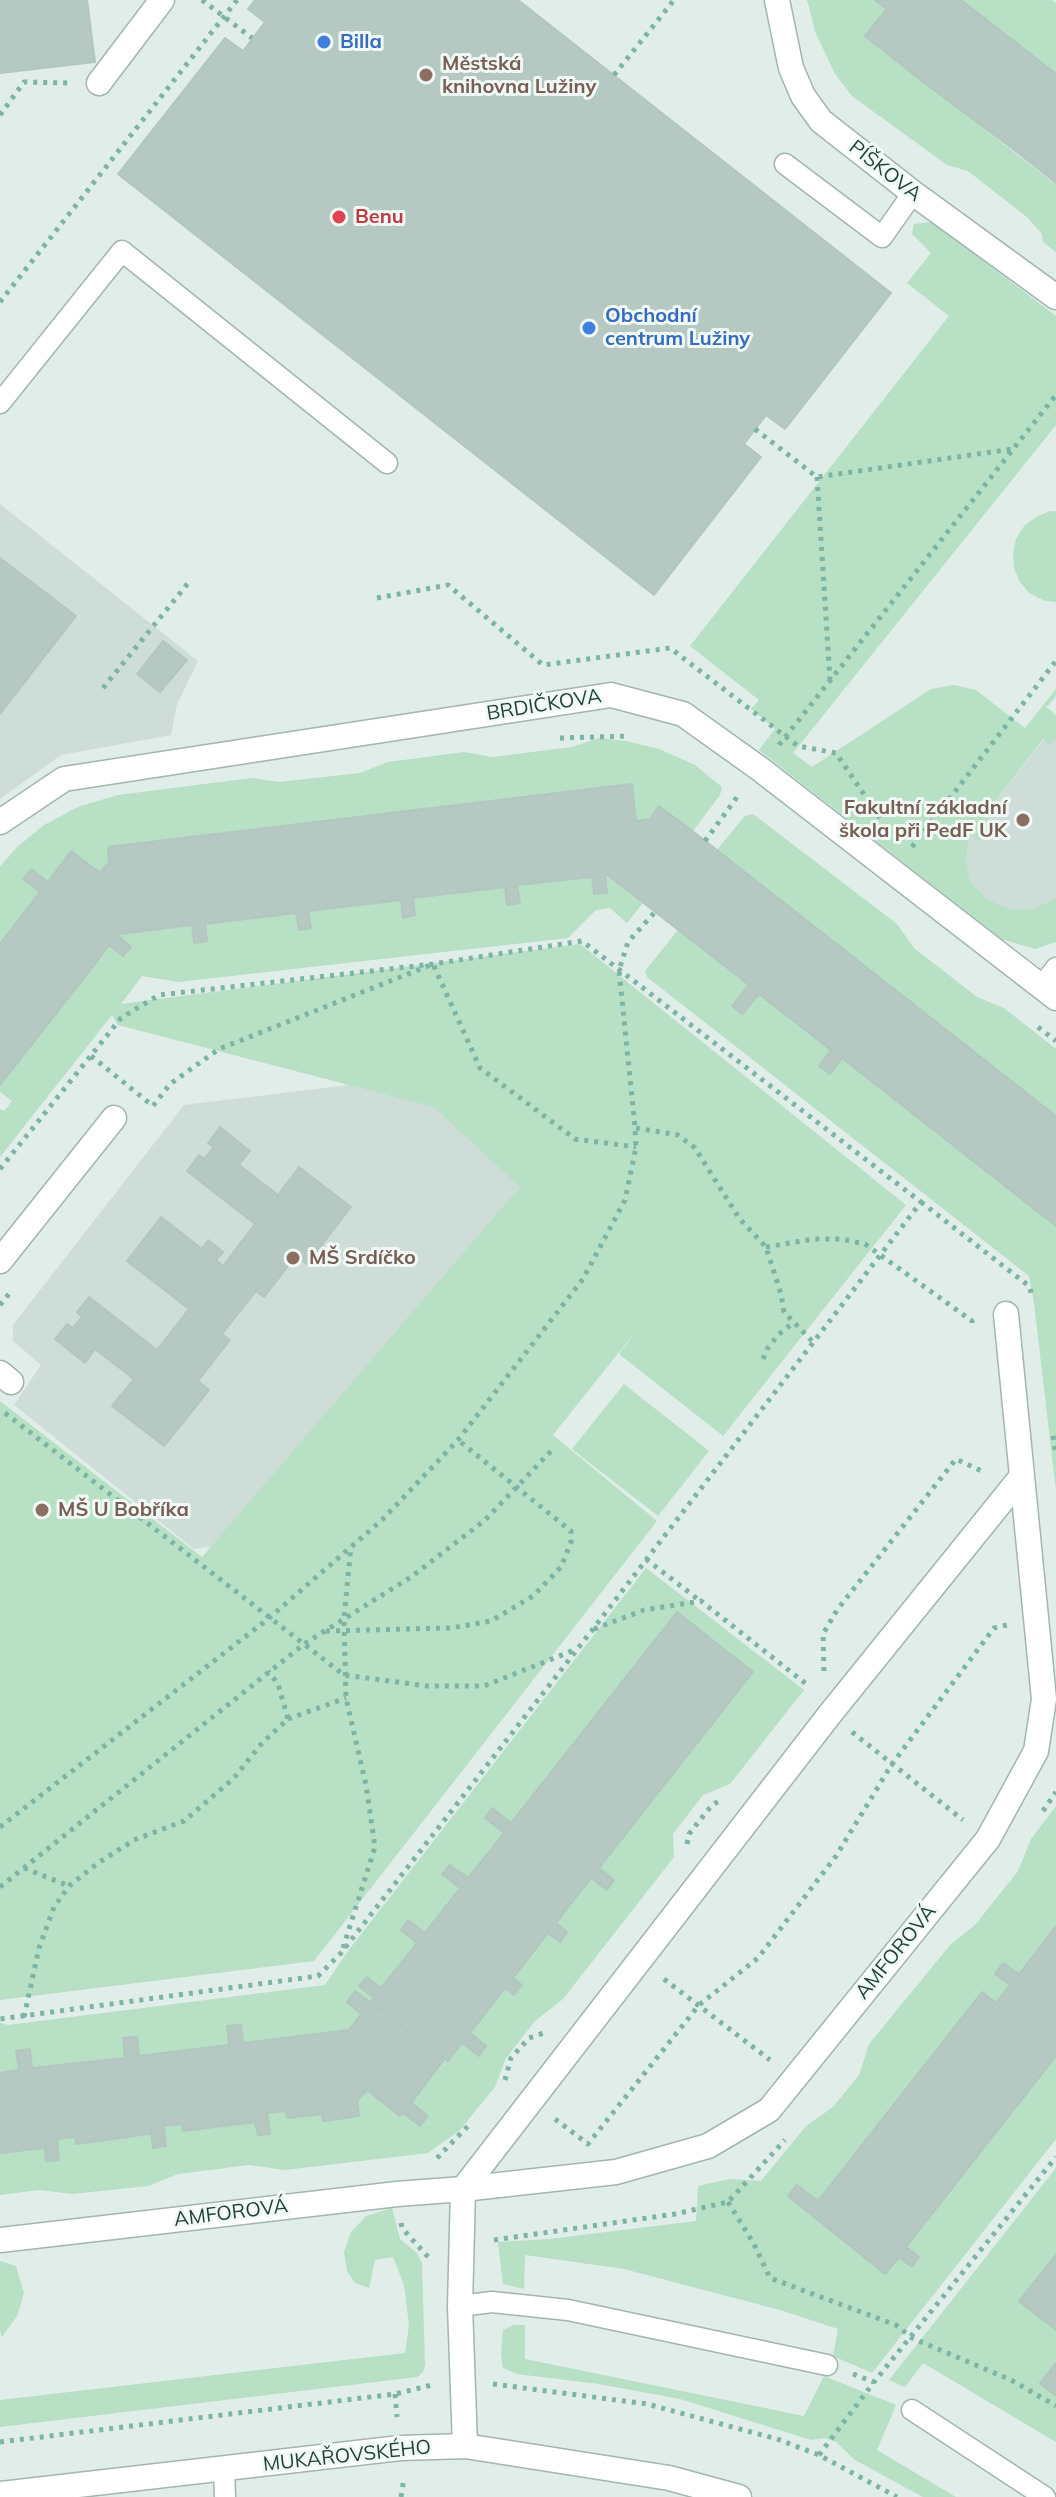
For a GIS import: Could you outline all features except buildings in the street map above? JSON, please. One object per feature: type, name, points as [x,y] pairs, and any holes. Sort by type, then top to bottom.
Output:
[{"type":"street","points":[[99,83],[162,0]]},
{"type":"street","name":"PÍŠKOVA","points":[[777,0],[791,68],[803,96],[821,121],[913,193],[1056,297]]},
{"type":"street","name":"BRDIČKOVA","points":[[0,822],[64,779],[611,695],[683,714],[898,863],[1051,984]]},
{"type":"street","points":[[0,1261],[114,1118]]},
{"type":"street","name":"AMFOROVÁ","points":[[0,2240],[616,2172],[708,2146],[769,2110],[988,1839],[1036,1751],[1044,1699],[1006,1314]]},
{"type":"street","points":[[465,2446],[460,2306],[463,2189],[830,1714],[1022,1476]]},
{"type":"street","name":"MUKAŘOVSKÉHO","points":[[0,2494],[400,2448],[465,2446],[669,2478],[739,2497]]},
{"type":"lane","points":[[785,164],[882,237],[913,193]]},
{"type":"lane","points":[[0,403],[122,251],[387,463]]},
{"type":"lane","points":[[460,2306],[492,2302],[568,2310],[827,2365]]},
{"type":"lane","points":[[912,2410],[1045,2497]]},
{"type":"lane","points":[[224,2469],[225,2497]]},
{"type":"path","points":[[202,0],[252,38]]},
{"type":"path","points":[[0,302],[237,0]]},
{"type":"path","points":[[614,75],[674,0]]},
{"type":"path","points":[[0,115],[24,82],[99,83]]},
{"type":"path","points":[[705,841],[1056,395]]},
{"type":"path","points":[[755,429],[817,477],[1014,449]]},
{"type":"path","points":[[817,477],[830,681]]},
{"type":"path","points":[[103,688],[189,582]]},
{"type":"path","points":[[377,598],[448,585],[506,634]]},
{"type":"path","points":[[786,737],[798,746],[836,753],[898,863],[1056,661]]},
{"type":"path","points":[[558,738],[636,735]]},
{"type":"path","points":[[727,786],[739,795]]},
{"type":"path","points":[[0,1827],[268,1619],[382,1520],[458,1440],[583,1279],[625,1200],[636,1147],[619,970],[628,942],[655,912]]},
{"type":"path","points":[[0,1169],[121,1018],[159,995],[433,964],[582,941],[921,1202],[341,1953],[318,1976],[0,2019]]},
{"type":"path","points":[[91,1056],[153,1106],[170,1084],[219,1049],[433,964]]},
{"type":"path","points":[[433,964],[480,1068],[575,1139],[636,1147]]},
{"type":"path","points":[[1032,1022],[1056,1041]]},
{"type":"path","points":[[635,1127],[678,1135],[695,1148],[739,1218],[766,1247],[784,1312],[812,1341]]},
{"type":"path","points":[[766,1247],[814,1239],[842,1239],[865,1244],[972,1321],[973,1337]]},
{"type":"path","points":[[763,1359],[779,1334],[793,1323]]},
{"type":"path","points":[[0,1409],[344,1675],[427,1686],[484,1686],[578,1648]]},
{"type":"path","points":[[324,1631],[451,1628],[491,1621],[533,1596],[561,1567],[571,1542],[571,1531],[458,1440]]},
{"type":"path","points":[[0,1887],[268,1671],[304,1644],[411,1577],[484,1521],[553,1449]]},
{"type":"path","points":[[646,1559],[814,1691],[824,1673],[823,1634],[837,1610],[956,1459],[988,1474],[986,1458]]},
{"type":"path","points":[[341,1953],[375,1847],[344,1675],[344,1618],[351,1545]]},
{"type":"path","points":[[593,1629],[644,1610],[701,1601]]},
{"type":"path","points":[[531,2102],[588,2144],[699,2005],[758,1958],[836,1856],[892,1764],[994,1628],[1036,1619]]},
{"type":"path","points":[[268,1671],[278,1684],[288,1719]]},
{"type":"path","points":[[24,2017],[39,1948],[54,1907],[69,1886],[134,1840],[184,1821],[234,1778],[262,1743],[288,1719],[346,1698]]},
{"type":"path","points":[[830,1714],[988,1839]]},
{"type":"path","points":[[685,1853],[689,1834],[712,1805],[732,1795]]},
{"type":"path","points":[[24,1868],[69,1886]]},
{"type":"path","points":[[640,1961],[793,2078]]},
{"type":"path","points":[[502,2091],[511,2058],[529,2038],[547,2031]]},
{"type":"path","points":[[433,2161],[472,2121]]},
{"type":"path","points":[[819,2455],[1056,2157]]},
{"type":"path","points":[[397,2194],[402,2228],[429,2255],[430,2271]]},
{"type":"path","points":[[728,2202],[754,2244],[770,2278],[896,2325],[912,2338],[1011,2380],[1056,2406]]},
{"type":"path","points":[[428,2386],[431,2376]]},
{"type":"path","points":[[401,2497],[405,2484]]},
{"type":"shaded area","points":[[0,504],[198,661],[177,704],[171,735],[61,755],[0,799]]},
{"type":"shaded area","name":"Fakultní základní škola při PedF UK","points":[[1056,737],[1056,898],[1034,909],[1010,909],[987,899],[970,882],[966,858],[970,833],[981,841],[994,825],[984,816],[1044,739],[1050,744]]},
{"type":"shaded area","name":"MŠ Srdíčko","points":[[448,1073],[572,1167],[308,1531],[194,1549],[14,1405],[41,1365],[13,1341],[13,1325],[184,1105]]},
{"type":"green space","points":[[807,0],[878,0],[887,7],[866,36],[1056,185],[1056,252],[1043,242],[1042,234],[1028,218],[968,171],[947,165],[852,96],[835,74],[816,34]]},
{"type":"green space","points":[[961,0],[1052,0],[1056,3],[1056,74]]},
{"type":"green space","points":[[932,222],[1056,316],[1056,425],[793,753],[812,767],[931,689],[954,685],[976,690],[1025,728],[1056,689],[1056,696],[1045,706],[1056,715],[1056,737],[1050,745],[1043,739],[984,816],[995,824],[981,842],[970,834],[966,858],[970,882],[987,899],[1010,909],[1033,909],[1056,898],[1056,942],[1035,949],[1001,939],[759,750],[775,729],[751,709],[759,700],[690,646],[949,316],[907,283],[931,253],[912,234],[914,224]]},
{"type":"green space","points":[[1050,511],[1056,511],[1056,602],[1045,601],[1029,593],[1014,568],[1013,553],[1016,539],[1024,526]]},
{"type":"green space","points":[[599,738],[659,749],[695,765],[722,787],[720,795],[693,831],[660,806],[650,819],[636,821],[631,784],[108,847],[109,862],[100,873],[71,852],[48,882],[31,869],[23,879],[40,892],[0,944],[0,867],[17,847],[44,825],[80,806],[118,795],[252,778],[279,782],[360,773],[388,762],[464,752],[493,757],[572,747]]},
{"type":"green space","points":[[753,814],[897,924],[914,948],[977,997],[1004,1008],[1056,1049],[1056,1116],[717,850],[745,816]]},
{"type":"green space","points":[[605,875],[643,903],[627,923],[610,908],[596,910],[568,938],[178,982],[142,976],[121,1004],[580,944],[906,1205],[723,1436],[619,1354],[635,1332],[553,1435],[657,1521],[314,1961],[0,2000],[0,1401],[202,1557],[520,1187],[434,1107],[118,1025],[112,1015],[0,1157],[0,1109],[4,1111],[12,1101],[0,1092],[0,1085],[109,945],[123,956],[131,947],[119,934],[192,925],[194,942],[206,941],[205,924],[296,913],[299,930],[311,928],[308,911],[401,900],[403,917],[415,916],[413,898],[505,887],[508,905],[519,903],[517,885],[592,877],[594,894],[606,893]]},
{"type":"green space","points":[[678,930],[749,985],[742,1014],[759,994],[831,1050],[830,1073],[842,1058],[1056,1226],[1056,1491],[1029,1276],[647,977],[645,971]]},
{"type":"green space","points":[[624,1384],[709,1451],[658,1516],[572,1449]]},
{"type":"green space","points":[[646,1568],[804,1690],[730,1784],[703,1795],[673,1834],[674,1857],[563,1999],[535,2021],[506,2058],[495,2087],[459,2131],[428,2153],[285,2170],[249,2165],[178,2174],[148,2186],[72,2194],[39,2190],[0,2195],[0,2153],[43,2148],[42,2140],[59,2160],[57,2139],[75,2137],[77,2144],[150,2135],[151,2127],[153,2147],[166,2146],[164,2126],[182,2124],[183,2131],[254,2122],[255,2115],[258,2135],[270,2134],[267,2113],[286,2111],[288,2118],[322,2114],[323,2121],[359,2117],[357,2101],[367,2090],[400,2116],[403,2113],[420,2126],[428,2116],[411,2103],[505,1988],[514,1994],[522,1986],[513,1978],[548,1933],[560,1941],[556,1923],[591,1878],[607,1890],[614,1880],[599,1868],[753,1672],[677,1612],[511,1823],[492,1808],[504,1833],[468,1878],[450,1865],[443,1874],[460,1888],[425,1933],[408,1921],[401,1930],[417,1943],[381,1988],[367,1977],[360,1986],[374,1998],[370,2003],[355,1991],[347,2001],[361,2014],[349,2030],[243,2043],[241,2025],[228,2026],[229,2045],[32,2068],[30,2050],[17,2051],[19,2070],[0,2073],[0,2023],[8,2025],[325,1985],[348,1951]]},
{"type":"green space","points":[[1056,1806],[1056,1926],[1019,1974],[1003,1963],[1010,1985],[996,2003],[982,1993],[809,2214],[884,2273],[899,2257],[912,2266],[919,2257],[906,2247],[1056,2056],[1056,2139],[872,2373],[833,2356],[838,2329],[780,2310],[624,2269],[525,2255],[524,2289],[503,2284],[498,2242],[696,2221],[698,2186],[730,2179],[761,2181],[806,2126],[833,2107],[859,2075],[869,2044],[951,1944],[975,1925],[1018,1871],[1031,1839]]},
{"type":"green space","points":[[1056,2168],[1056,2255],[1020,2301],[1056,2330],[1056,2442],[923,2363],[905,2387],[889,2380]]},
{"type":"green space","points":[[392,2208],[400,2239],[417,2253],[422,2263],[425,2365],[417,2377],[0,2427],[0,2400],[405,2353],[409,2325],[404,2285],[393,2257],[375,2260],[369,2288],[355,2283],[347,2271],[344,2252],[351,2232],[366,2216]]},
{"type":"green space","points":[[0,2261],[16,2266],[24,2293],[17,2316],[2,2337],[0,2331]]},
{"type":"green space","points":[[514,2325],[525,2325],[525,2359],[804,2416],[824,2376],[896,2405],[877,2450],[956,2497],[923,2497],[855,2460],[836,2442],[825,2438],[811,2440],[680,2399],[599,2384],[517,2374],[503,2368],[501,2354],[503,2330]]},
{"type":"place","name":"Billa","points":[[324,42]]},
{"type":"place","name":"Městská knihovna Lužiny","points":[[426,75]]},
{"type":"place","name":"Benu","points":[[339,217]]},
{"type":"place","name":"Obchodní centrum Lužiny","points":[[589,328]]},
{"type":"place","name":"Fakultní základní škola při PedF UK","points":[[1023,820]]},
{"type":"place","name":"MŠ Srdíčko","points":[[293,1258]]},
{"type":"place","name":"MŠ U Bobříka","points":[[42,1510]]}]
